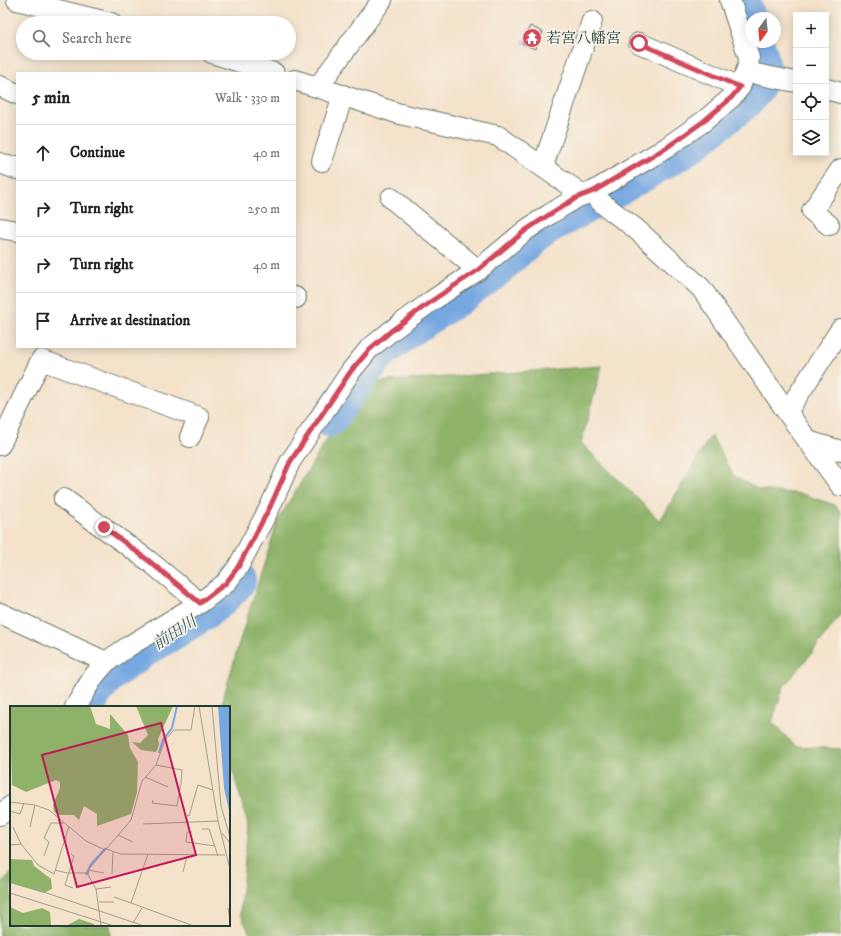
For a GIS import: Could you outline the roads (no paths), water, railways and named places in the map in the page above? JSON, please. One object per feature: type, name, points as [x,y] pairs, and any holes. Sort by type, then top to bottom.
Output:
[{"type":"street","points":[[17,0],[63,5],[92,16]]},
{"type":"street","points":[[318,88],[382,0]]},
{"type":"street","points":[[730,0],[748,58],[752,77]]},
{"type":"street","points":[[542,166],[592,21]]},
{"type":"street","points":[[639,43],[752,77],[793,82]]},
{"type":"street","points":[[234,60],[271,72]]},
{"type":"street","points":[[76,706],[94,676],[106,662],[129,646],[200,603],[226,583],[238,567],[270,507],[290,462],[351,371],[370,349],[391,331],[433,300],[478,270],[532,226],[550,214],[593,197],[704,121],[731,98],[752,77]]},
{"type":"street","points":[[296,80],[400,114],[498,136],[542,166],[593,197],[636,229],[701,288],[786,412],[841,486]]},
{"type":"street","points":[[0,86],[16,94]]},
{"type":"street","points":[[829,90],[841,93]]},
{"type":"street","points":[[322,161],[343,95]]},
{"type":"street","points":[[0,163],[16,168]]},
{"type":"street","points":[[829,225],[812,211],[841,169]]},
{"type":"street","points":[[391,198],[478,270]]},
{"type":"street","points":[[0,228],[16,231]]},
{"type":"street","points":[[786,412],[841,329]]},
{"type":"street","points":[[0,445],[41,360],[199,417],[190,437]]},
{"type":"street","points":[[808,441],[841,451]]},
{"type":"street","points":[[64,499],[149,561],[200,603]]},
{"type":"street","points":[[0,613],[106,662]]},
{"type":"street","points":[[0,815],[10,807]]},
{"type":"waterway","name":"前田川","points":[[742,0],[746,12]]},
{"type":"waterway","name":"前田川","points":[[329,419],[361,374],[381,352],[405,332],[490,275],[525,243],[548,226],[610,193],[688,147],[747,100],[757,87],[763,69],[758,48]]},
{"type":"waterway","name":"前田川","points":[[87,706],[103,681],[113,672],[145,649],[202,614],[215,604],[238,581]]},
{"type":"place","name":"若宮八幡宮","points":[[532,38]]}]
